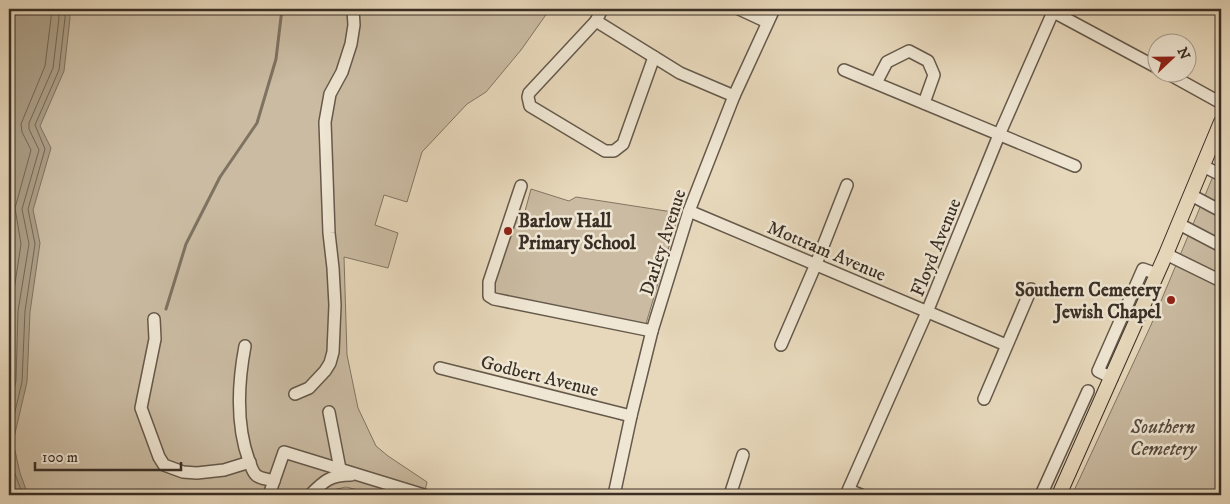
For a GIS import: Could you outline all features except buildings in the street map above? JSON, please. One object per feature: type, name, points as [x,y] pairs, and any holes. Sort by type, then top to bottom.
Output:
[{"type":"main road","points":[[1059,495],[1192,195],[1221,122]]},
{"type":"street","points":[[295,394],[309,388],[325,371],[330,363],[333,352],[334,268],[329,233],[325,122],[330,94],[342,72],[351,44],[354,9]]},
{"type":"street","points":[[602,9],[596,21],[529,94],[530,106],[605,151],[614,151],[623,144],[654,57]]},
{"type":"street","points":[[739,9],[767,22]]},
{"type":"street","name":"Darley Avenue","points":[[614,495],[652,331],[689,211],[734,96],[774,9]]},
{"type":"street","points":[[1051,10],[1148,63]]},
{"type":"street","name":"Floyd Avenue","points":[[847,493],[927,312],[1051,10]]},
{"type":"street","points":[[596,21],[680,73],[734,96]]},
{"type":"street","points":[[876,83],[887,62],[909,51],[928,61],[934,75],[924,103]]},
{"type":"street","points":[[844,70],[1075,166]]},
{"type":"street","points":[[1183,82],[1221,103]]},
{"type":"street","points":[[1203,166],[1221,174]]},
{"type":"street","points":[[521,186],[489,282],[489,296],[494,299],[652,331]]},
{"type":"street","points":[[782,346],[847,186]]},
{"type":"street","points":[[1192,195],[1221,211]]},
{"type":"street","name":"Mottram Avenue","points":[[689,211],[1006,344]]},
{"type":"street","points":[[1179,224],[1221,246]]},
{"type":"street","points":[[1166,254],[1221,281]]},
{"type":"street","points":[[984,399],[1031,289]]},
{"type":"street","points":[[154,319],[155,339],[140,408],[164,465],[183,472],[197,474],[224,470],[250,462]]},
{"type":"street","points":[[245,346],[242,360],[240,426],[254,474],[260,478],[274,481]]},
{"type":"street","name":"Godbert Avenue","points":[[440,368],[631,416]]},
{"type":"street","points":[[1041,495],[1088,391]]},
{"type":"street","points":[[329,412],[340,469]]},
{"type":"street","points":[[269,495],[284,452],[424,495]]},
{"type":"street","points":[[730,495],[743,455]]},
{"type":"street","points":[[310,495],[326,480],[337,475],[358,474]]},
{"type":"street","points":[[847,493],[861,495]]},
{"type":"green space","points":[[9,9],[550,9],[521,50],[486,92],[467,104],[422,152],[407,202],[384,195],[375,225],[398,233],[388,268],[344,257],[347,355],[358,408],[376,446],[427,482],[424,495],[377,495],[346,487],[333,490],[328,495],[9,495]]},
{"type":"green space","name":"Southern Cemetery","points":[[1221,157],[1221,495],[1072,495],[1151,325]]},
{"type":"green space","points":[[531,189],[569,201],[576,197],[679,213],[645,327],[494,295],[492,287],[517,213],[524,215]]},
{"type":"water","points":[[9,9],[69,9],[70,18],[64,71],[40,126],[51,148],[33,210],[40,243],[30,312],[27,382],[13,442],[20,473],[28,495],[9,495]]},
{"type":"waterway","points":[[166,309],[186,244],[220,177],[257,123],[276,59],[282,9]]},
{"type":"place","name":"Barlow Hall Primary School","points":[[508,231]]},
{"type":"place","name":"Southern Cemetery Jewish Chapel","points":[[1171,300]]}]
